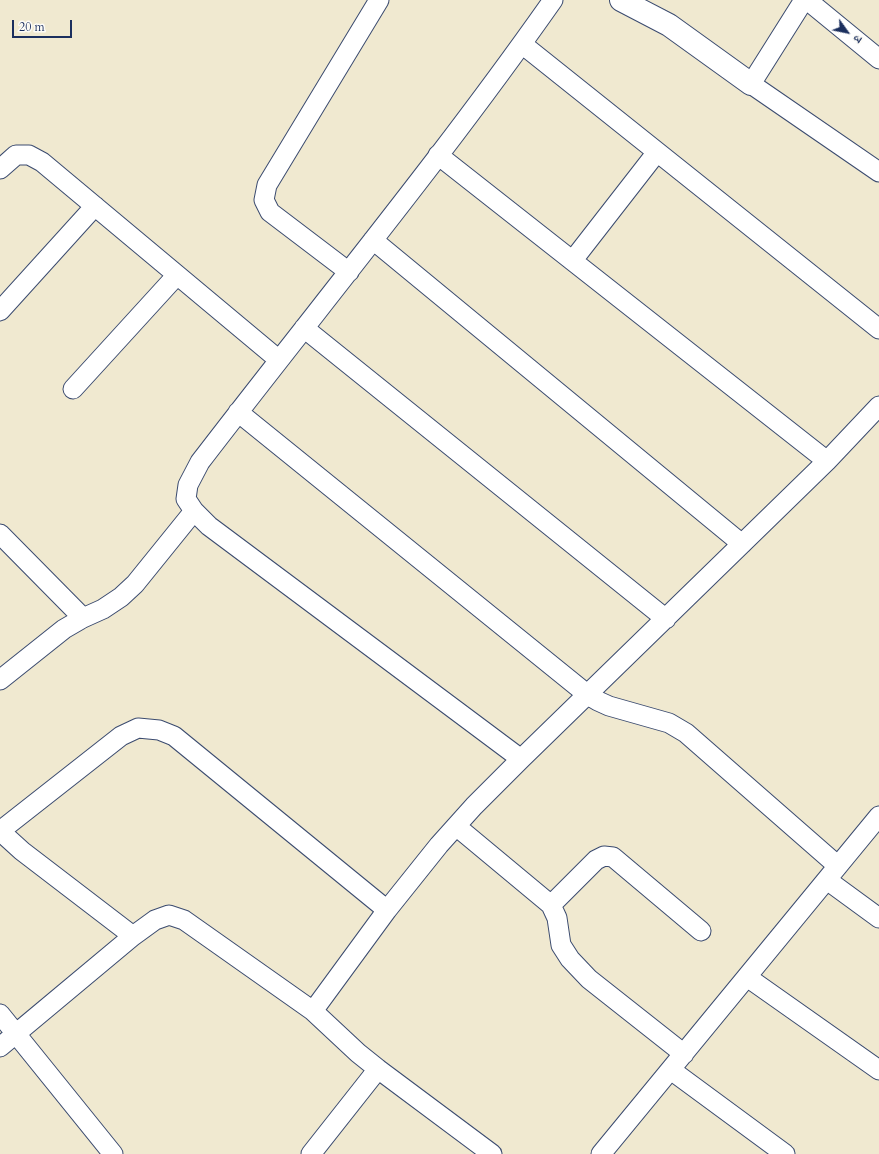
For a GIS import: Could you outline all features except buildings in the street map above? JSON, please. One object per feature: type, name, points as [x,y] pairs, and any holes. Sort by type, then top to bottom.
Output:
[{"type":"street","points":[[349,272],[270,212],[264,200],[267,186],[379,0]]},
{"type":"street","points":[[521,759],[209,526],[194,511],[186,499],[188,485],[200,462],[349,272],[522,44],[553,0]]},
{"type":"street","points":[[621,0],[669,25],[751,84],[879,172]]},
{"type":"street","points":[[751,84],[804,0]]},
{"type":"street","points":[[807,0],[879,59]]},
{"type":"street","points":[[522,44],[879,329]]},
{"type":"street","points":[[573,260],[657,152]]},
{"type":"street","points":[[0,169],[16,155],[29,155],[42,162],[279,360]]},
{"type":"street","points":[[438,155],[828,461]]},
{"type":"street","points":[[0,311],[95,206]]},
{"type":"street","points":[[373,240],[742,544]]},
{"type":"street","points":[[73,389],[177,275]]},
{"type":"street","points":[[304,328],[666,619]]},
{"type":"street","points":[[313,1011],[387,910],[456,826],[521,759],[828,461],[879,406]]},
{"type":"street","points":[[238,412],[588,695],[609,706],[669,723],[686,733],[838,866]]},
{"type":"street","points":[[0,680],[64,630],[83,618],[103,609],[121,597],[135,584],[194,511]]},
{"type":"street","points":[[0,534],[83,618]]},
{"type":"street","points":[[133,936],[22,851],[0,831],[121,736],[138,728],[159,730],[174,736],[387,910]]},
{"type":"street","points":[[601,1154],[879,816]]},
{"type":"street","points":[[456,826],[551,905],[557,918],[561,945],[570,959],[590,979],[684,1054]]},
{"type":"street","points":[[551,905],[596,860],[604,856],[613,857],[701,930]]},
{"type":"street","points":[[827,880],[879,918]]},
{"type":"street","points":[[0,1047],[133,936],[155,920],[169,915],[184,920],[313,1011],[358,1053],[378,1069],[492,1154]]},
{"type":"street","points":[[747,977],[879,1070]]},
{"type":"street","points":[[0,1014],[113,1154]]},
{"type":"street","points":[[311,1154],[378,1069]]},
{"type":"street","points":[[671,1070],[785,1154]]}]
